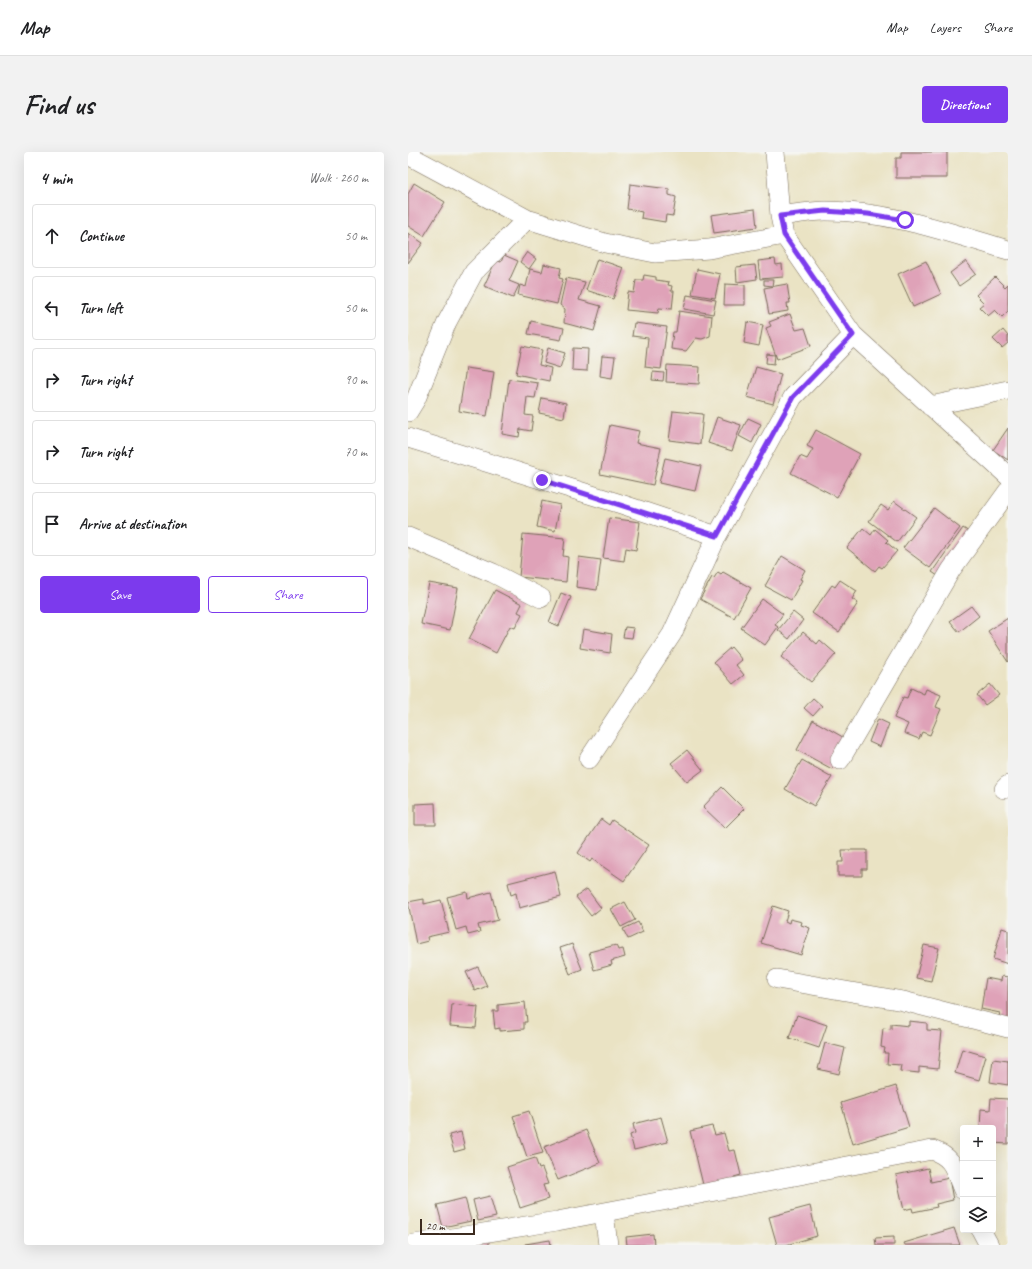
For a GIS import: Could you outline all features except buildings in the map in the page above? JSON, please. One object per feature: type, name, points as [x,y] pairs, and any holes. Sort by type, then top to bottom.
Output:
[{"type":"street","points":[[775,152],[780,216],[784,235],[853,335],[1008,476]]},
{"type":"street","points":[[408,155],[527,219],[605,243],[655,253],[710,250],[784,235]]},
{"type":"street","points":[[780,216],[825,211],[868,214],[905,220],[1008,250]]},
{"type":"street","points":[[408,412],[416,399],[447,322],[474,272],[527,219]]},
{"type":"street","points":[[589,759],[672,634],[717,536],[793,397],[853,335]]},
{"type":"street","points":[[930,406],[1008,390]]},
{"type":"street","points":[[408,438],[621,504],[717,536]]},
{"type":"street","points":[[840,760],[951,570],[1008,491]]},
{"type":"street","points":[[408,538],[494,573],[541,598]]},
{"type":"street","points":[[776,979],[903,1001],[1008,1028]]},
{"type":"street","points":[[408,1244],[604,1213],[932,1150],[944,1154],[950,1159],[960,1183]]},
{"type":"street","points":[[604,1213],[608,1245]]},
{"type":"street","points":[[982,1233],[988,1245]]},
{"type":"route","points":[[542,480],[621,504],[717,536],[793,397],[853,335],[784,235],[780,216],[825,211],[868,214],[905,220]]}]
